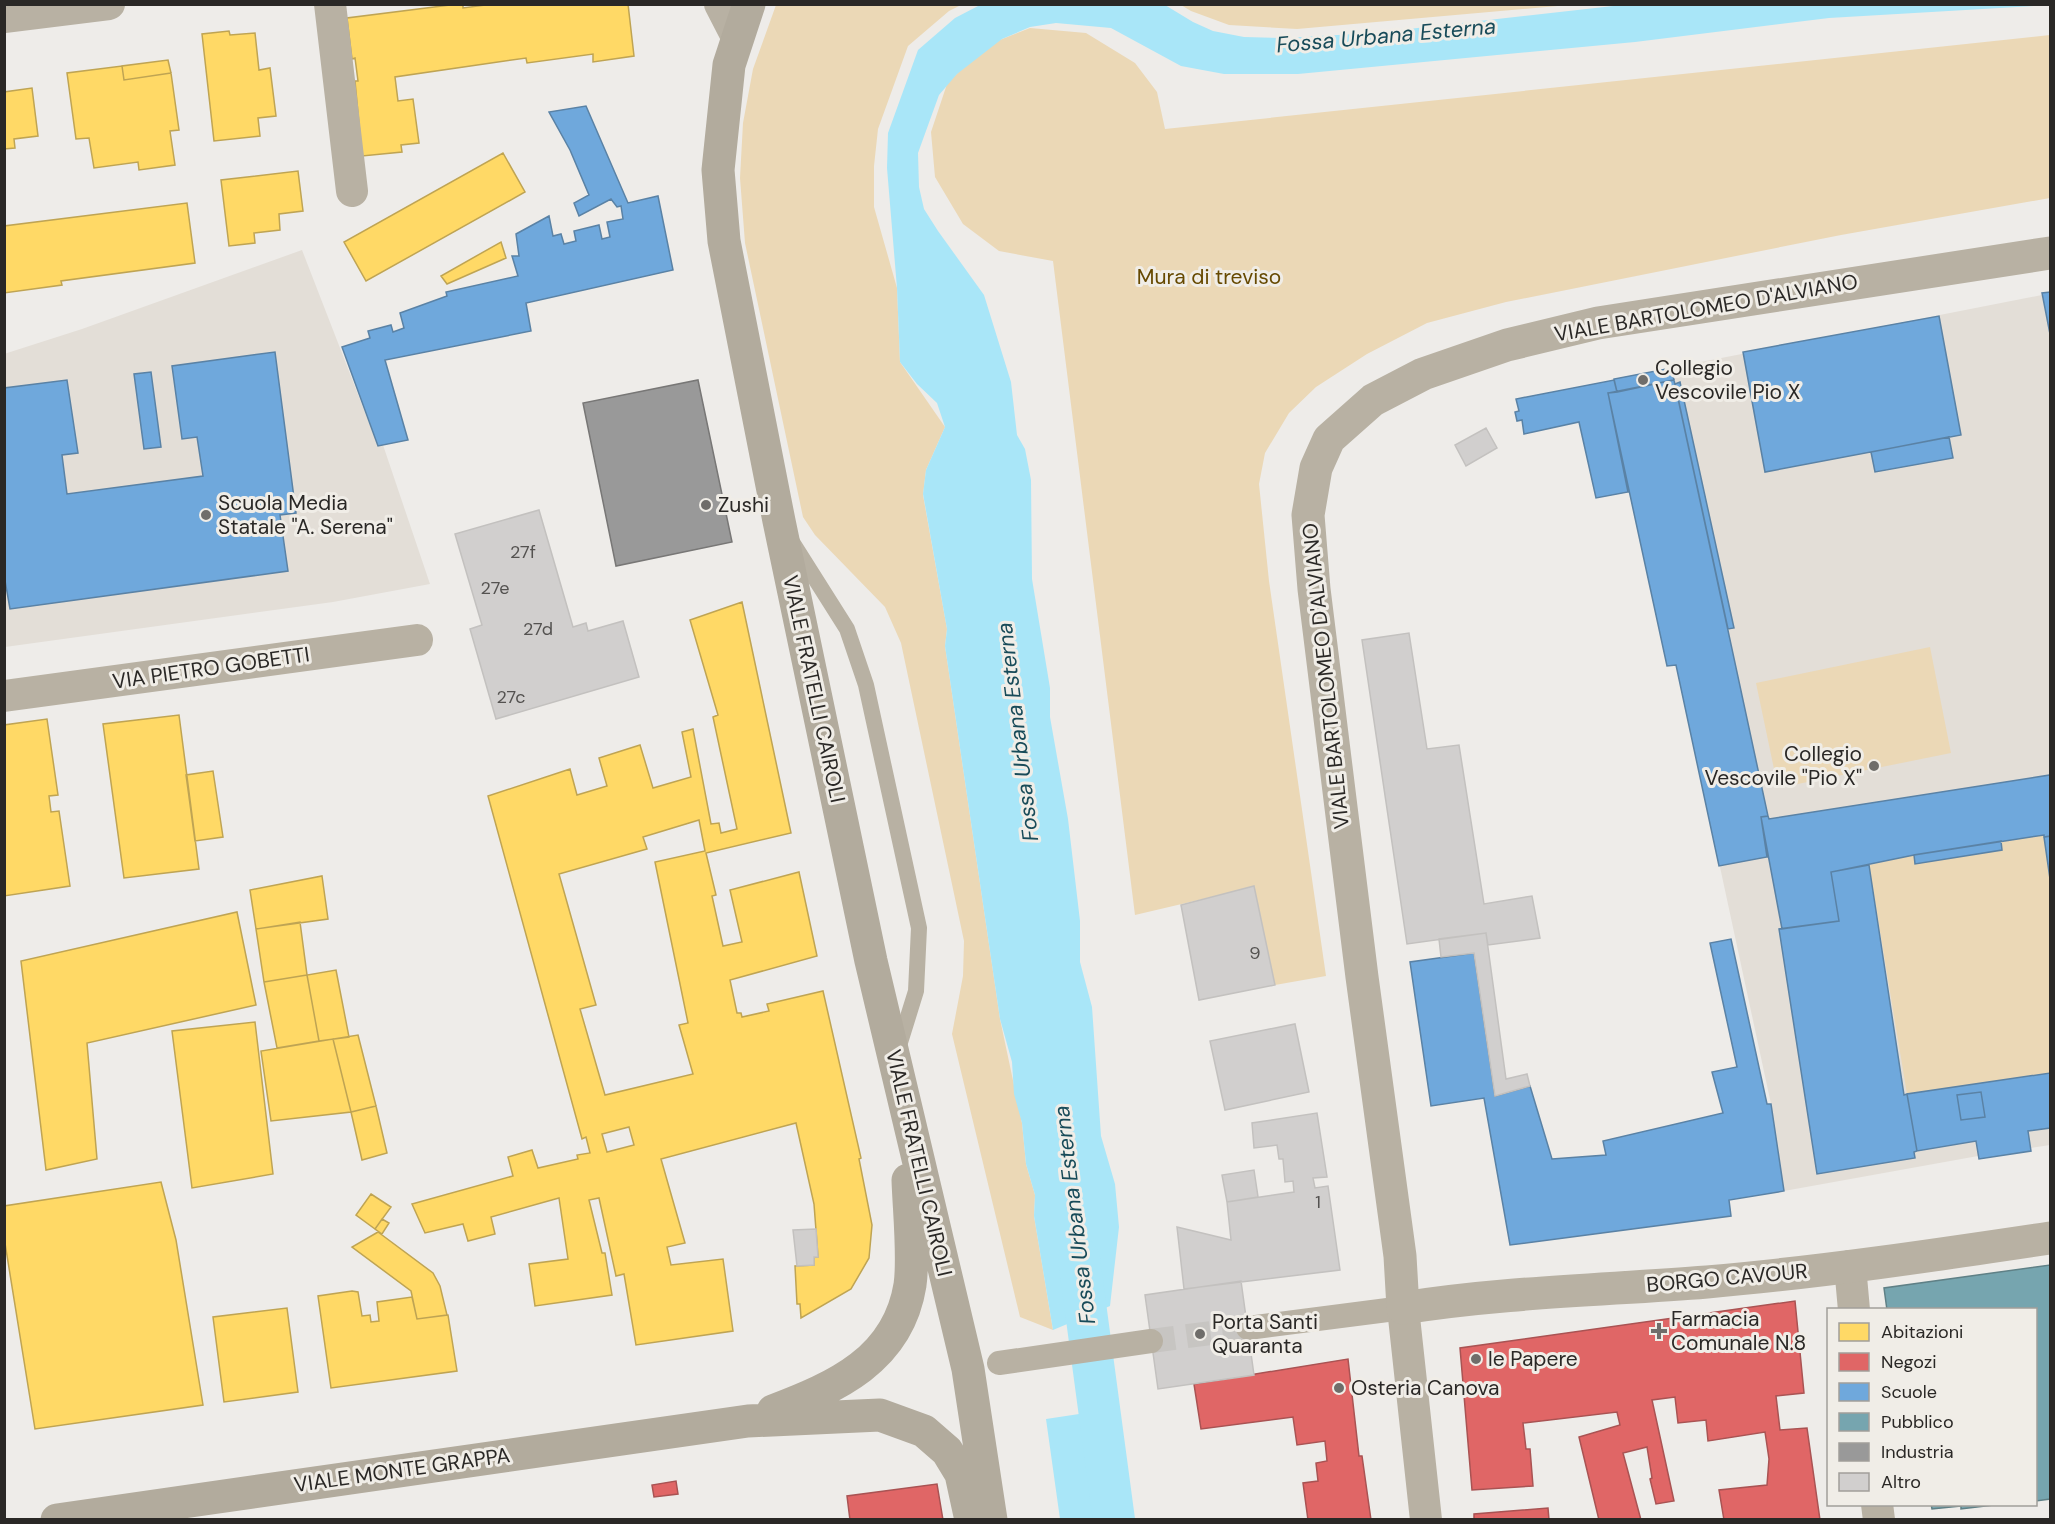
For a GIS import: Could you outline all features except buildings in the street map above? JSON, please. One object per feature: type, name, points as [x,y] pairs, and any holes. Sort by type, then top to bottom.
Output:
[{"type":"main road","name":"VIALE FRATELLI CAIROLI","points":[[749,4],[729,65],[718,170],[721,219],[779,521],[871,961],[968,1369],[991,1520]]},
{"type":"main road","name":"VIALE MONTE GRAPPA","points":[[748,1421],[818,1394],[853,1376],[888,1340],[904,1312],[910,1283],[907,1118]]},
{"type":"main road","name":"VIALE MONTE GRAPPA","points":[[57,1520],[748,1421],[880,1415],[924,1431],[947,1451],[961,1474],[971,1520]]},
{"type":"street","points":[[4,16],[109,4]]},
{"type":"street","points":[[330,4],[352,191]]},
{"type":"street","points":[[720,4],[737,38]]},
{"type":"street","name":"VIALE BARTOLOMEO D'ALVIANO","points":[[1403,1308],[1400,1256],[1362,977],[1314,589],[1308,515],[1316,468],[1329,439],[1373,400],[1423,374],[1507,345],[1598,323],[2050,253]]},
{"type":"street","name":"VIA PIETRO GOBETTI","points":[[4,696],[417,640]]},
{"type":"street","name":"BORGO CAVOUR","points":[[1403,1308],[1447,1301],[1708,1282],[1850,1266],[2050,1238]]},
{"type":"street","points":[[1850,1266],[1854,1308]]},
{"type":"street","points":[[1248,1328],[1403,1308],[1426,1520]]},
{"type":"street","points":[[999,1363],[1151,1341]]},
{"type":"lane","points":[[779,521],[847,629],[866,685],[919,928],[916,991],[895,1060]]},
{"type":"shaded area","name":"Scuola Media Statale \"A. Serena\"","points":[[302,250],[378,446],[383,445],[430,584],[333,602],[5,647],[4,354],[82,329]]},
{"type":"shaded area","name":"Collegio Vescovile \"Pio X\"","points":[[2042,295],[2050,334],[2050,1145],[2031,1148],[2031,1151],[1979,1159],[1978,1156],[1784,1191],[1771,1104],[1676,665],[1667,666],[1629,492],[1596,498],[1579,422],[1524,434],[1522,420],[1517,421],[1515,412],[1614,379]]},
{"type":"green space","points":[[776,5],[961,5],[949,11],[908,46],[878,129],[874,166],[874,207],[897,288],[900,362],[945,427],[926,470],[923,495],[947,629],[945,646],[1000,1019],[1022,1123],[1026,1164],[1035,1195],[1034,1216],[1053,1330],[1020,1317],[952,1034],[963,976],[964,941],[901,643],[885,607],[815,535],[803,517],[745,243],[740,178],[743,123],[753,69]]},
{"type":"green space","points":[[1181,5],[1569,5],[1297,29],[1229,25]]},
{"type":"green space","name":"Mura di treviso","points":[[1030,28],[1086,33],[1135,63],[1157,92],[1165,129],[2050,35],[2050,198],[1841,235],[1506,302],[1427,323],[1367,354],[1316,387],[1289,413],[1265,453],[1259,484],[1269,581],[1326,976],[1275,985],[1254,887],[1135,915],[1053,261],[999,251],[963,224],[935,177],[931,132],[947,84],[982,47]]},
{"type":"green space","points":[[1930,647],[1951,753],[1778,788],[1756,683]]},
{"type":"green space","points":[[2044,835],[2050,879],[2050,1073],[1907,1094],[1869,865],[1914,855],[1915,864],[2002,850],[2001,841]]},
{"type":"water","points":[[1631,4],[2049,5],[1829,18],[1635,42],[1298,74],[1224,74],[1181,66],[1111,28],[1056,23],[1030,27],[1002,39],[957,74],[939,95],[918,153],[919,187],[924,209],[984,295],[1011,382],[1017,435],[1025,449],[1031,480],[1032,579],[1050,688],[1050,717],[1068,819],[1080,921],[1080,962],[1092,1007],[1101,1136],[1115,1184],[1119,1227],[1110,1306],[1053,1330],[1034,1216],[1035,1195],[1026,1164],[1022,1123],[1014,1094],[1012,1062],[1000,1019],[945,646],[947,629],[923,494],[926,470],[945,427],[937,403],[917,384],[900,362],[897,288],[887,168],[888,133],[918,50],[955,18],[980,5],[1165,5],[1213,31],[1244,37],[1284,38],[1373,33]]},
{"type":"water","points":[[1119,1408],[1131,1519],[1060,1519],[1046,1419]]},
{"type":"waterway","name":"Fossa Urbana Esterna","points":[[1079,1259],[1114,1520]]},
{"type":"tunnel","points":[[1151,1341],[1248,1328]]},
{"type":"place","name":"Collegio Vescovile Pio X","points":[[1643,380]]},
{"type":"place","name":"Zushi","points":[[706,505]]},
{"type":"place","name":"Scuola Media Statale \"A. Serena\"","points":[[206,515]]},
{"type":"place","name":"Collegio Vescovile \"Pio X\"","points":[[1874,766]]},
{"type":"place","name":"Farmacia Comunale N.8","points":[[1659,1331]]},
{"type":"place","name":"Porta Santi Quaranta","points":[[1200,1334]]},
{"type":"place","name":"le Papere","points":[[1476,1359]]},
{"type":"place","name":"Osteria Canova","points":[[1339,1388]]}]
